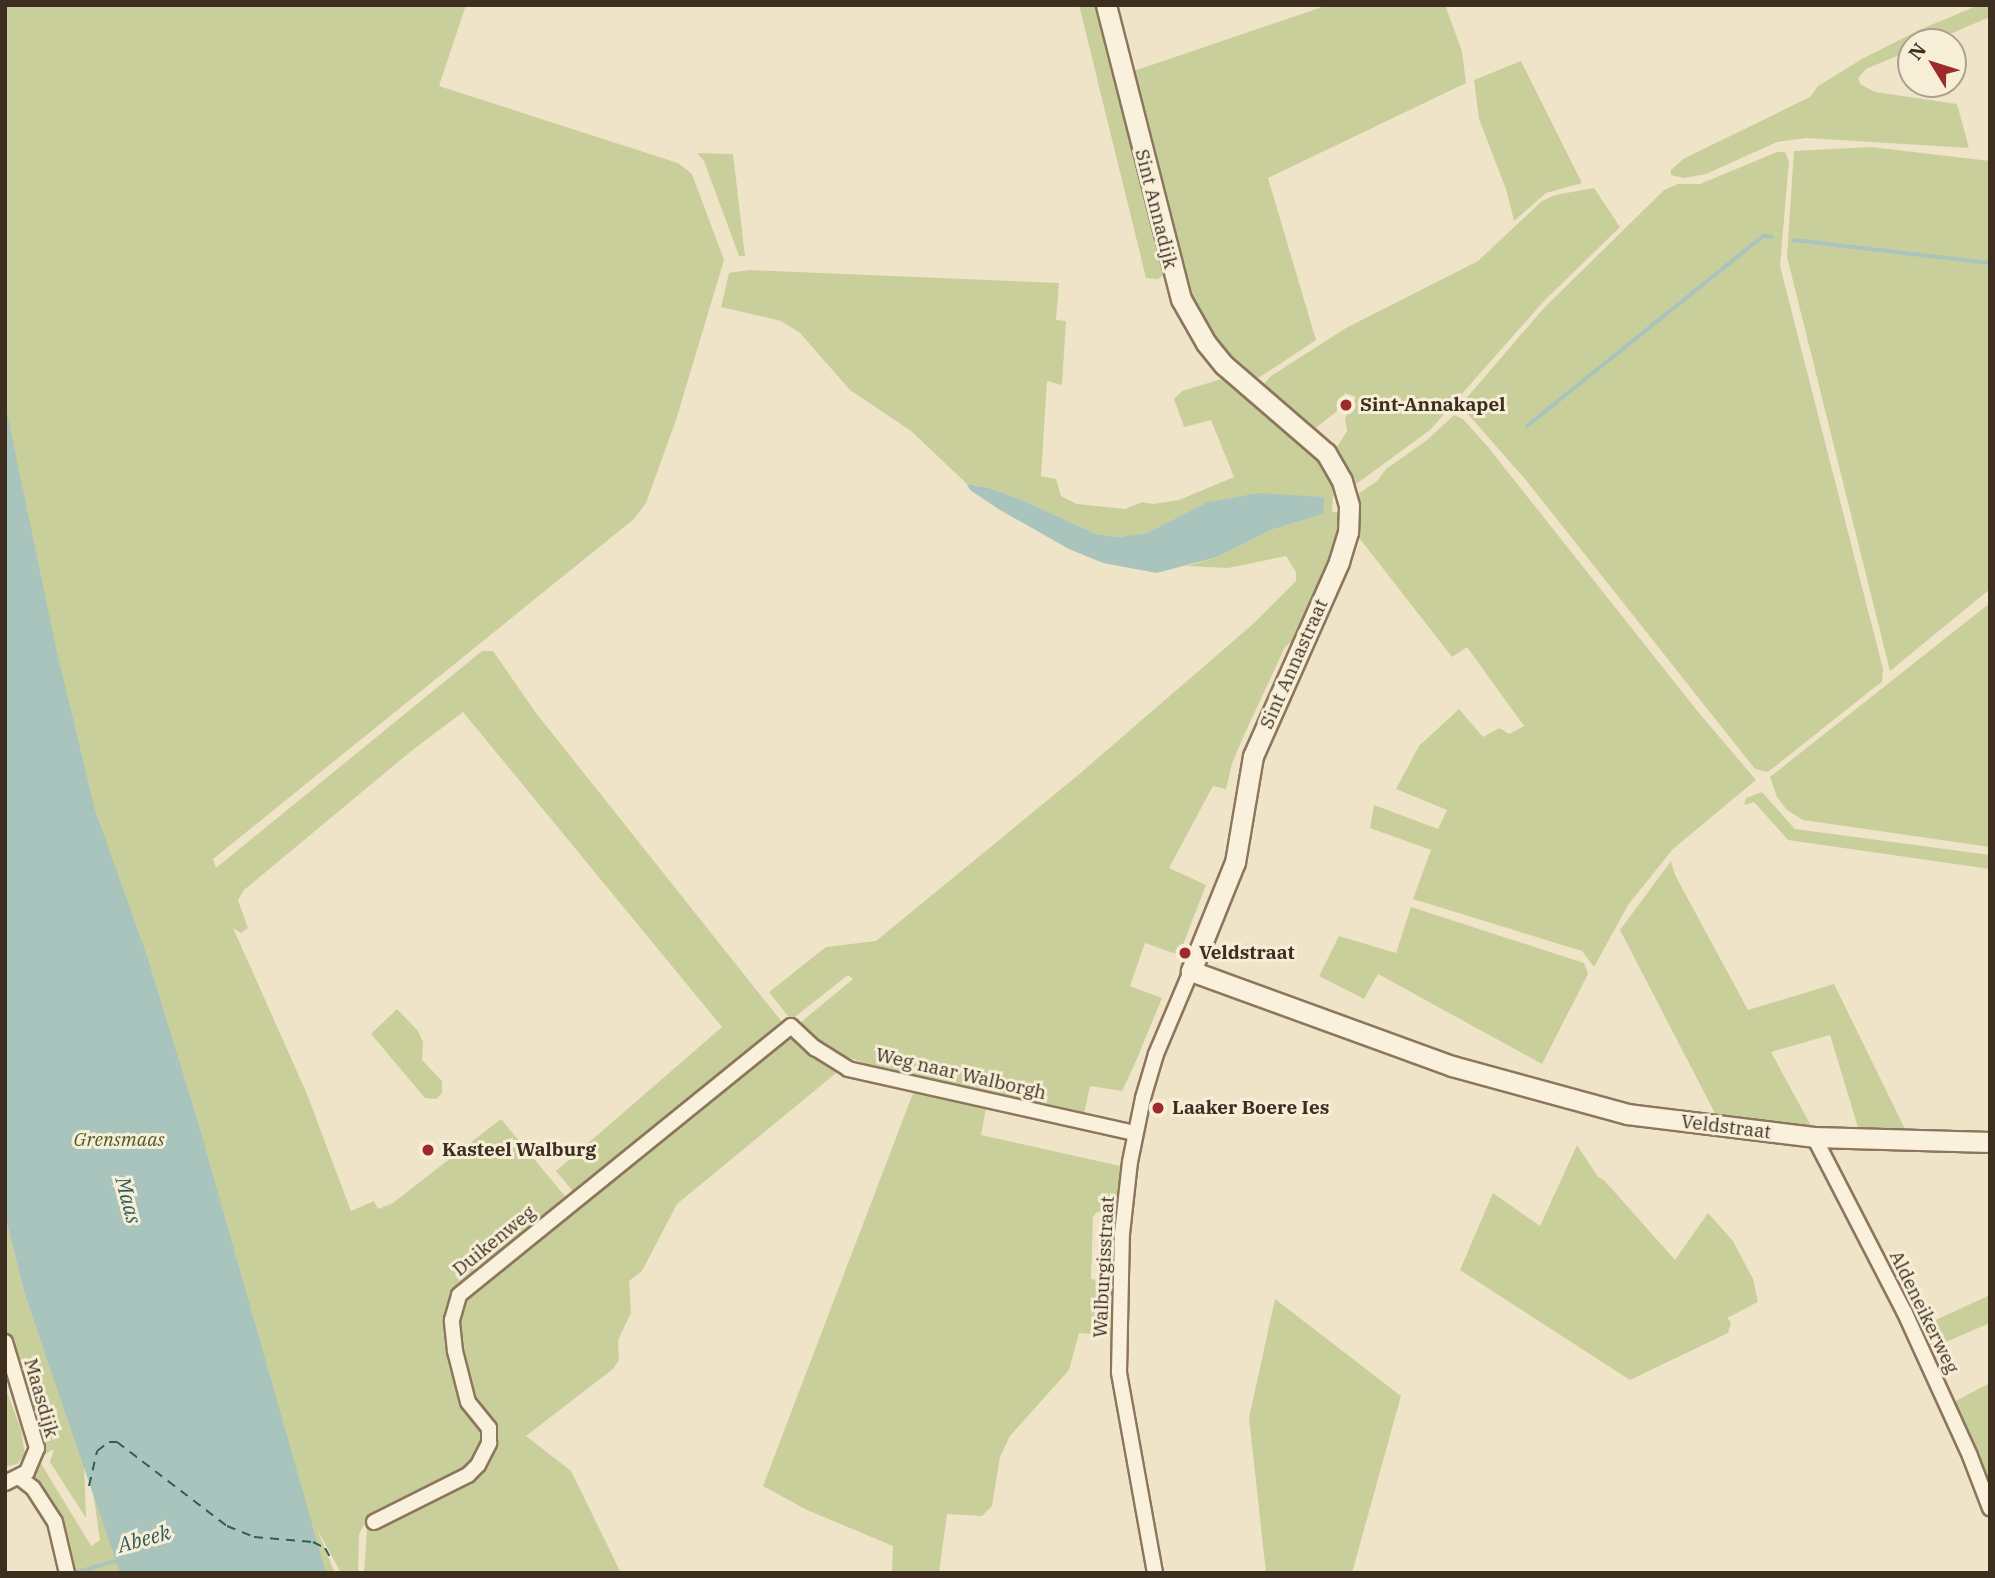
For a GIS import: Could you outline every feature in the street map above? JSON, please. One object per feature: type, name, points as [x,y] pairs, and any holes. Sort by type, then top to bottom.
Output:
[{"type":"street","name":"Sint Annadijk","points":[[1105,5],[1181,299],[1214,353],[1251,390]]},
{"type":"street","name":"Sint Annastraat","points":[[1192,971],[1229,883],[1254,756],[1329,585],[1348,532],[1346,493],[1338,470],[1326,453],[1251,390]]},
{"type":"street","name":"Walburgisstraat","points":[[1155,1573],[1119,1372],[1122,1234],[1135,1133],[1156,1054],[1192,971]]},
{"type":"street","name":"Veldstraat","points":[[1192,971],[1452,1066],[1627,1114],[1814,1137],[1990,1142]]},
{"type":"street","name":"Weg naar Walborgh","points":[[791,1026],[823,1054],[848,1069],[1135,1133]]},
{"type":"street","name":"Duikenweg","points":[[374,1522],[468,1475],[478,1465],[489,1443],[489,1428],[468,1402],[455,1351],[452,1320],[458,1295],[791,1026]]},
{"type":"street","name":"Aldeneikerweg","points":[[1814,1137],[1904,1311],[1970,1456],[1990,1508]]},
{"type":"street","name":"Maasdijk","points":[[5,1342],[37,1440],[32,1464],[20,1478]]},
{"type":"street","points":[[5,1483],[20,1478],[33,1488],[55,1522],[66,1572]]},
{"type":"green space","points":[[5,5],[466,5],[439,86],[678,163],[692,174],[724,260],[676,420],[646,503],[634,519],[213,859],[216,868],[482,651],[493,651],[536,713],[782,1022],[576,1195],[556,1171],[722,1027],[463,712],[410,752],[244,890],[238,900],[248,928],[241,933],[233,928],[307,1094],[351,1211],[374,1201],[378,1209],[393,1203],[501,1119],[569,1201],[476,1267],[453,1292],[448,1306],[448,1339],[487,1428],[477,1462],[363,1526],[359,1535],[358,1573],[341,1573],[317,1529],[335,1573],[217,1573],[5,1050]]},
{"type":"green space","points":[[1079,5],[1100,5],[1166,274],[1158,279],[1146,278]]},
{"type":"green space","points":[[1328,5],[1445,5],[1462,51],[1466,83],[1268,178],[1316,340],[1260,377],[1247,380],[1193,312],[1128,73]]},
{"type":"green space","points":[[1979,5],[1990,5],[1990,17],[1964,28],[1924,28]]},
{"type":"green space","points":[[1897,41],[1897,56],[1866,69],[1858,78],[1860,84],[1875,92],[1897,95],[1897,98],[1957,104],[1969,148],[1807,138],[1777,142],[1706,174],[1684,178],[1671,175],[1671,170],[1683,159],[1810,97],[1818,86]]},
{"type":"green space","points":[[1521,61],[1582,183],[1546,193],[1514,221],[1506,189],[1479,119],[1474,80]]},
{"type":"green space","points":[[1871,147],[1990,161],[1990,589],[1890,671],[1787,257],[1794,151]]},
{"type":"green space","points":[[1777,152],[1785,152],[1789,161],[1780,266],[1883,669],[1882,682],[1768,772],[1755,769],[1525,479],[1465,411],[1464,401],[1543,309],[1664,190],[1678,184],[1700,184]]},
{"type":"green space","points":[[697,153],[733,154],[745,256],[739,256],[704,161]]},
{"type":"green space","points":[[1594,188],[1620,227],[1543,302],[1430,430],[1355,485],[1335,450],[1347,431],[1345,418],[1356,397],[1345,393],[1336,412],[1313,430],[1262,386],[1271,376],[1346,328],[1478,261],[1542,201],[1555,195]]},
{"type":"green space","points":[[749,270],[1059,283],[1056,320],[1066,321],[1062,385],[1047,381],[1041,476],[1056,479],[1061,496],[1077,504],[1125,509],[1142,502],[1153,504],[1179,500],[1234,477],[1211,420],[1184,427],[1174,399],[1182,391],[1228,377],[1311,446],[1339,495],[1333,496],[1332,512],[1340,512],[1336,545],[1294,640],[1285,647],[1244,735],[1232,764],[1226,789],[1213,786],[1169,868],[1206,885],[1179,955],[1145,943],[1130,986],[1162,998],[1122,1091],[1090,1086],[1083,1119],[908,1078],[818,1047],[800,1026],[801,1022],[853,979],[848,975],[791,1020],[769,992],[826,947],[876,941],[1077,776],[1253,624],[1296,581],[1296,572],[1286,556],[1228,568],[1187,566],[1217,557],[1271,530],[1323,514],[1205,503],[1147,533],[1118,537],[1096,534],[1020,499],[989,488],[967,484],[911,431],[850,390],[800,333],[781,321],[721,307],[729,273]]},
{"type":"green space","points":[[1454,415],[1463,419],[1488,447],[1699,713],[1756,780],[1673,849],[1628,905],[1594,967],[1582,951],[1413,899],[1431,850],[1370,828],[1374,805],[1438,829],[1447,810],[1396,789],[1419,746],[1459,709],[1483,737],[1499,728],[1509,734],[1524,726],[1467,647],[1452,657],[1353,530],[1358,494],[1377,481],[1386,469],[1427,440]]},
{"type":"green space","points":[[1990,603],[1990,847],[1803,820],[1787,810],[1777,797],[1770,777]]},
{"type":"green space","points":[[1762,792],[1795,829],[1990,855],[1990,869],[1788,840],[1754,802],[1744,805],[1746,798]]},
{"type":"green space","points":[[1671,861],[1675,875],[1748,1010],[1834,984],[1908,1135],[1860,1134],[1830,1035],[1771,1052],[1815,1133],[1720,1123],[1620,930]]},
{"type":"green space","points":[[1411,907],[1584,963],[1588,974],[1542,1064],[1378,974],[1364,999],[1319,976],[1339,936],[1396,953]]},
{"type":"green space","points":[[397,1009],[418,1031],[423,1042],[422,1060],[442,1081],[442,1093],[436,1099],[425,1098],[371,1034]]},
{"type":"green space","points":[[796,1034],[841,1069],[677,1204],[642,1271],[629,1281],[631,1313],[618,1340],[619,1360],[613,1369],[526,1436],[571,1471],[621,1573],[364,1573],[367,1530],[465,1480],[493,1440],[475,1407],[460,1336],[462,1299],[787,1036]]},
{"type":"green space","points":[[915,1088],[987,1104],[981,1135],[1120,1166],[1116,1213],[1097,1212],[1093,1217],[1091,1279],[1114,1283],[1114,1336],[1079,1333],[1069,1370],[1010,1436],[1000,1457],[992,1506],[982,1516],[947,1514],[939,1573],[892,1573],[893,1546],[807,1510],[763,1486]]},
{"type":"green space","points":[[1577,1145],[1598,1177],[1604,1180],[1675,1260],[1708,1213],[1733,1241],[1753,1279],[1758,1302],[1727,1318],[1731,1322],[1728,1333],[1630,1380],[1460,1270],[1493,1193],[1540,1226]]},
{"type":"green space","points":[[5,1216],[24,1292],[84,1460],[86,1518],[50,1462],[54,1449],[42,1456],[5,1329]]},
{"type":"green space","points":[[1990,1295],[1990,1323],[1927,1350],[1916,1329]]},
{"type":"green space","points":[[1275,1299],[1401,1396],[1352,1573],[1266,1573],[1249,1418]]},
{"type":"green space","points":[[1990,1383],[1990,1494],[1950,1404]]},
{"type":"green space","points":[[5,1387],[21,1429],[25,1455],[17,1464],[5,1467]]},
{"type":"green space","points":[[39,1460],[91,1546],[100,1540],[92,1485],[120,1573],[72,1573],[37,1488],[34,1476]]},
{"type":"water","name":"Grensmaas","points":[[5,403],[56,648],[95,810],[147,956],[197,1119],[326,1573],[120,1573],[24,1292],[5,1216]]},
{"type":"water","points":[[967,484],[989,488],[1020,499],[1096,534],[1118,537],[1147,533],[1205,503],[1258,493],[1324,497],[1323,514],[1271,530],[1217,557],[1157,573],[1103,563],[1069,549],[1000,510],[970,490]]},
{"type":"waterway","points":[[1527,426],[1763,236],[1772,237]]},
{"type":"waterway","points":[[1794,240],[1990,263]]},
{"type":"waterway","name":"Abeek","points":[[74,1573],[119,1560]]},
{"type":"ferry route","points":[[89,1486],[97,1451],[109,1442],[117,1442],[227,1526],[254,1537],[313,1542],[325,1548],[331,1559]]},
{"type":"place","name":"Sint-Annakapel","points":[[1346,405]]},
{"type":"place","name":"Veldstraat","points":[[1185,953]]},
{"type":"place","name":"Laaker Boere Ies","points":[[1158,1108]]},
{"type":"place","name":"Kasteel Walburg","points":[[428,1150]]},
{"type":"water label","name":"Maas","points":[[129,1200]]}]
